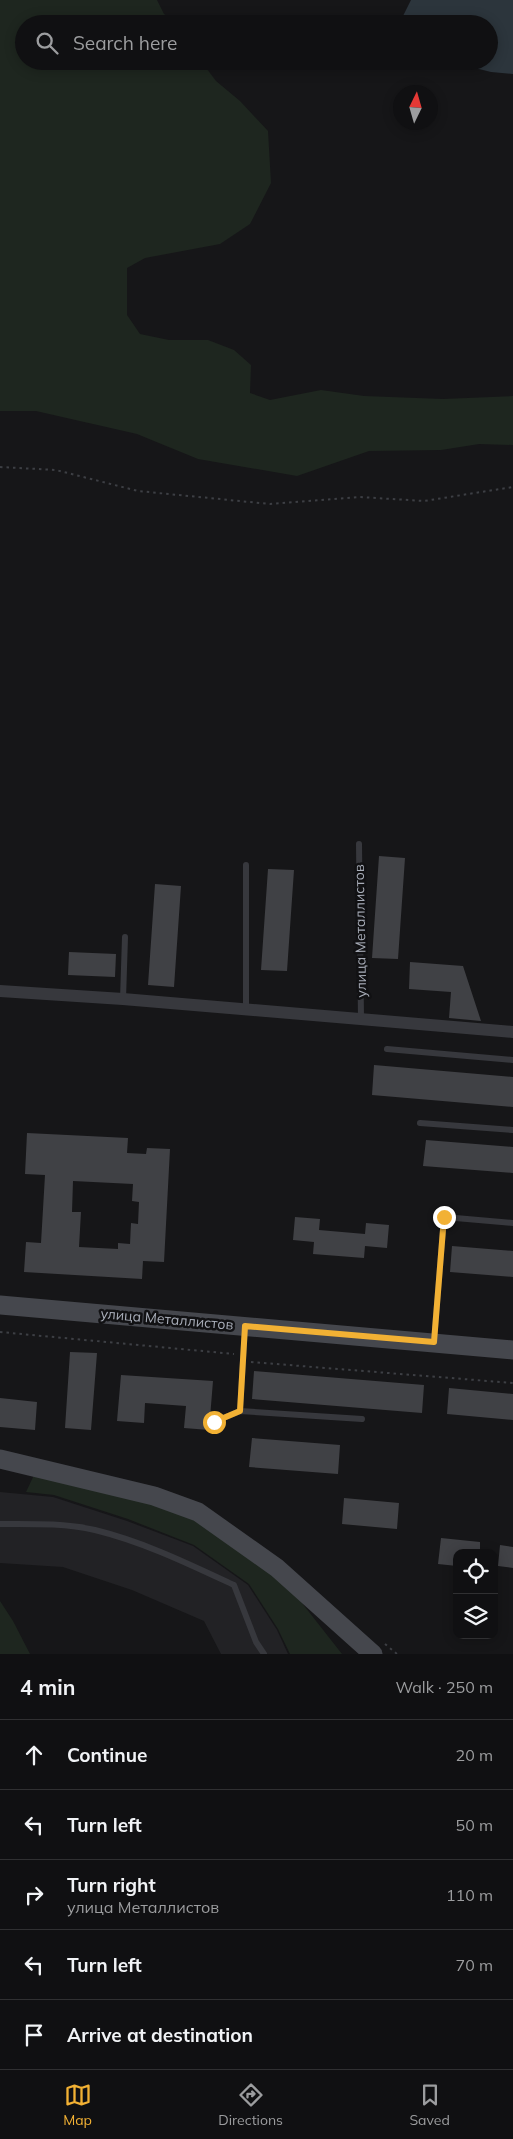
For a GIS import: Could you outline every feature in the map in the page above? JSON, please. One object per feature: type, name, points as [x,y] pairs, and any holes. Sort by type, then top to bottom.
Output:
[{"type":"street","name":"улица Металлистов","points":[[0,991],[361,1018],[513,1032]]},
{"type":"street","name":"улица Металлистов","points":[[0,1305],[513,1350]]},
{"type":"street","points":[[0,1459],[154,1496],[198,1512],[277,1568],[374,1654]]},
{"type":"lane","name":"улица Металлистов","points":[[359,844],[361,1018]]},
{"type":"lane","points":[[246,865],[246,1010]]},
{"type":"lane","points":[[123,999],[125,937]]},
{"type":"lane","points":[[387,1049],[513,1060]]},
{"type":"lane","points":[[420,1123],[513,1130]]},
{"type":"lane","points":[[434,1342],[444,1217],[513,1224]]},
{"type":"lane","points":[[240,1411],[245,1326]]},
{"type":"lane","points":[[214,1422],[240,1411],[362,1419]]},
{"type":"lane","points":[[0,1524],[51,1524],[94,1530],[155,1549],[234,1585],[256,1642],[264,1654]]},
{"type":"path","points":[[0,467],[56,470],[138,491],[270,504],[360,497],[424,501],[513,487]]},
{"type":"path","points":[[0,1332],[232,1352],[244,1361],[513,1384]]},
{"type":"shaded area","points":[[0,0],[157,0],[166,15],[15,15],[15,70],[208,70],[216,81],[240,101],[268,131],[271,183],[250,224],[220,244],[145,258],[127,268],[127,315],[140,334],[169,340],[208,340],[234,350],[251,365],[250,393],[270,400],[321,390],[364,396],[443,399],[513,396],[513,445],[479,444],[441,450],[369,451],[297,476],[198,459],[137,434],[36,411],[0,411]]},
{"type":"shaded area","points":[[411,0],[513,0],[513,74],[483,70],[498,70],[498,15],[404,15]]},
{"type":"shaded area","points":[[34,1475],[197,1514],[276,1570],[342,1654],[290,1654],[278,1629],[249,1584],[194,1545],[128,1519],[54,1495],[26,1492]]},
{"type":"shaded area","points":[[0,1492],[53,1497],[127,1521],[193,1546],[248,1585],[277,1630],[288,1654],[221,1654],[204,1621],[132,1590],[63,1567],[0,1563]]},
{"type":"shaded area","points":[[0,1601],[13,1621],[30,1654],[0,1654]]},
{"type":"building","points":[[379,856],[405,858],[398,959],[372,958]]},
{"type":"building","points":[[268,869],[294,870],[287,971],[261,970]]},
{"type":"building","points":[[155,884],[181,886],[174,987],[148,985]]},
{"type":"building","points":[[69,952],[116,954],[115,977],[68,975]]},
{"type":"building","points":[[410,962],[463,966],[481,1021],[449,1018],[451,992],[409,989]]},
{"type":"building","points":[[374,1065],[513,1077],[513,1107],[372,1095]]},
{"type":"building","points":[[27,1133],[128,1138],[127,1153],[146,1154],[147,1148],[170,1149],[164,1262],[143,1261],[142,1279],[24,1272],[26,1242],[41,1243],[45,1175],[25,1174]],"holes":[[[73,1181],[133,1184],[132,1201],[139,1202],[138,1224],[131,1223],[130,1244],[118,1243],[118,1249],[79,1247],[81,1212],[72,1212]]]},
{"type":"building","points":[[426,1140],[513,1147],[513,1173],[423,1166]]},
{"type":"building","points":[[295,1217],[320,1219],[319,1230],[365,1234],[366,1223],[389,1225],[387,1248],[365,1246],[364,1258],[313,1254],[314,1242],[293,1240]]},
{"type":"building","points":[[452,1246],[513,1251],[513,1277],[450,1272]]},
{"type":"building","points":[[70,1352],[97,1353],[91,1430],[65,1428]]},
{"type":"building","points":[[254,1371],[424,1385],[422,1413],[252,1399]]},
{"type":"building","points":[[121,1375],[213,1381],[209,1430],[184,1428],[186,1406],[145,1403],[144,1423],[117,1421]]},
{"type":"building","points":[[449,1388],[513,1394],[513,1420],[447,1414]]},
{"type":"building","points":[[0,1398],[37,1402],[35,1430],[0,1427]]},
{"type":"building","points":[[252,1438],[340,1445],[338,1474],[249,1467]]},
{"type":"building","points":[[344,1498],[399,1503],[397,1529],[342,1524]]},
{"type":"building","points":[[441,1538],[480,1542],[480,1549],[453,1549],[453,1566],[438,1564]]},
{"type":"building","points":[[500,1545],[513,1547],[513,1568],[498,1566]]},
{"type":"route","points":[[214,1422],[240,1411],[245,1326],[434,1342],[444,1217]]}]
